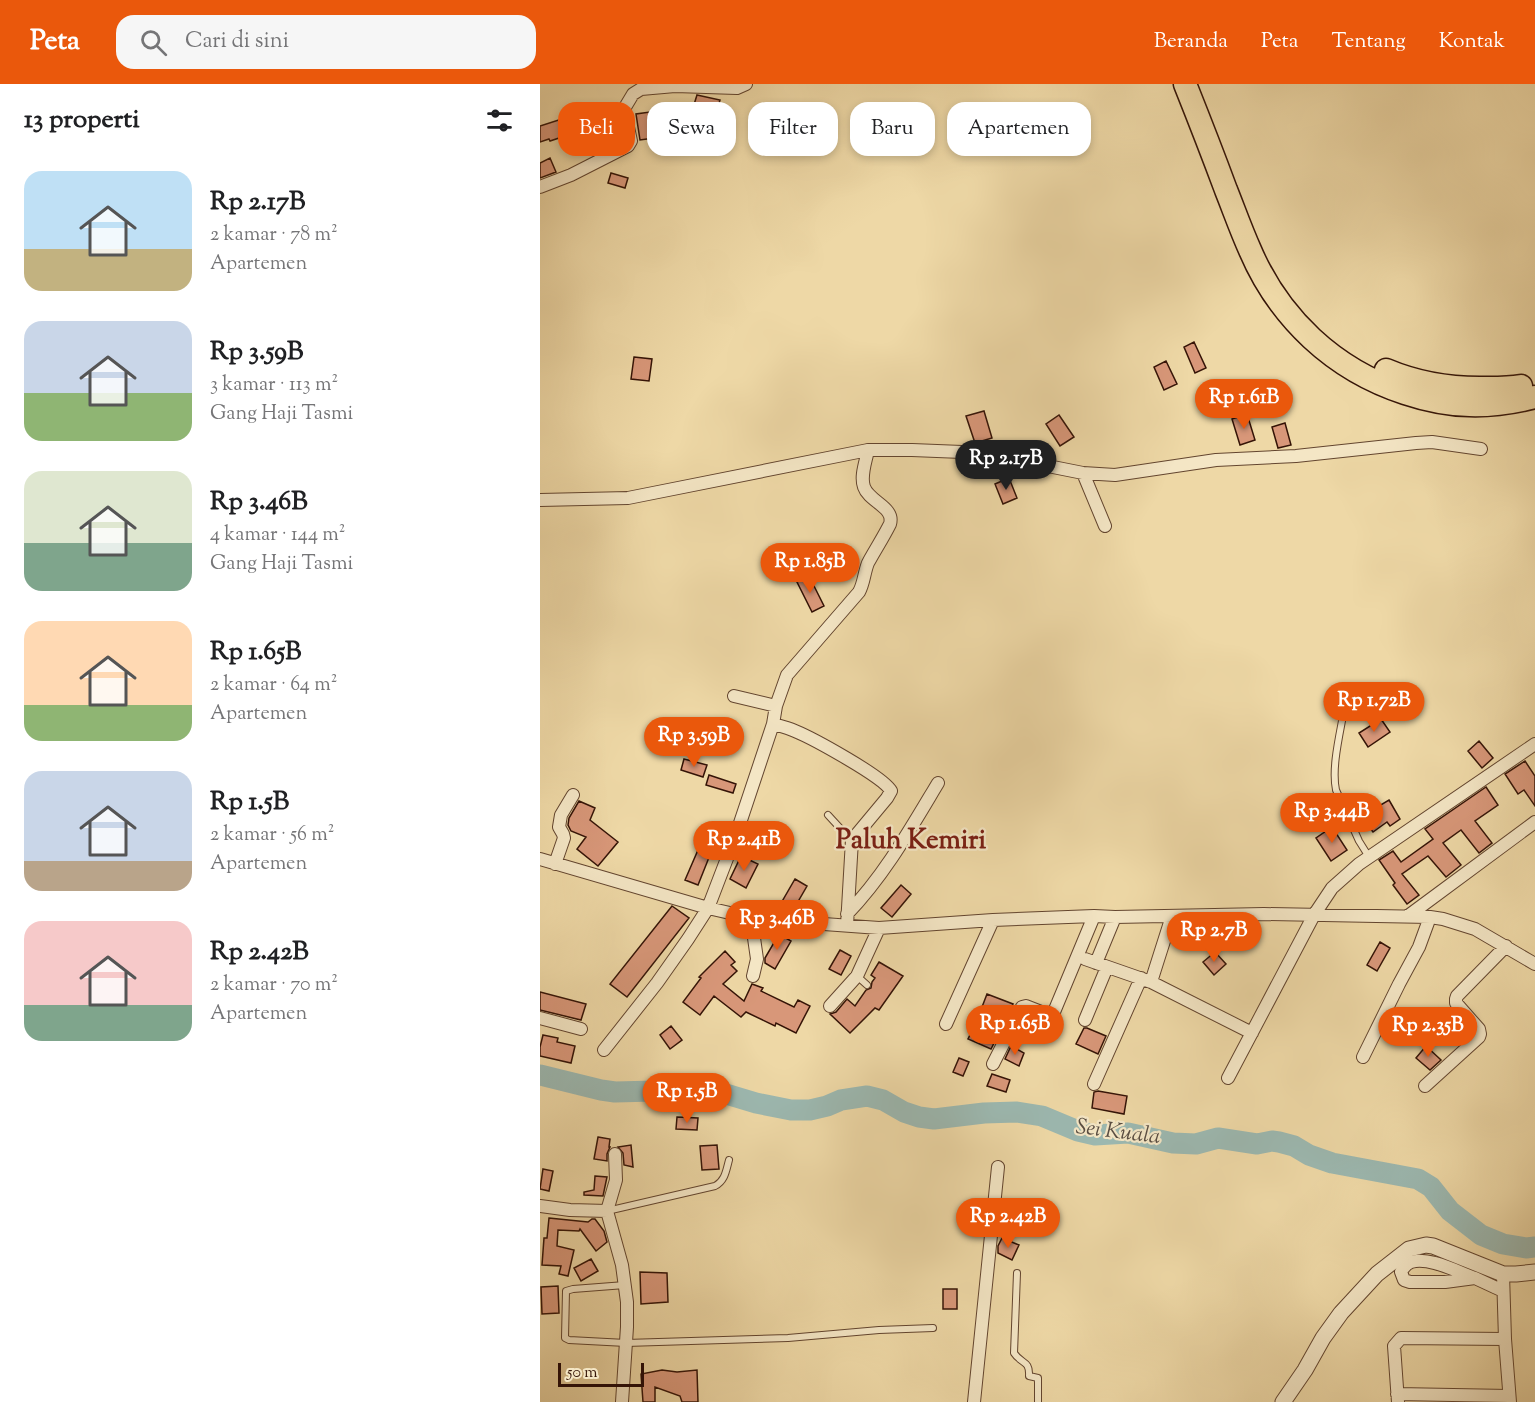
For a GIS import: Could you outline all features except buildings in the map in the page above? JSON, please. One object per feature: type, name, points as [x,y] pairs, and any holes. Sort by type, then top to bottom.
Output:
[{"type":"highway","points":[[1185,84],[1250,251],[1272,291],[1311,339],[1334,358],[1364,376],[1386,387],[1426,400],[1461,406],[1535,397]]},
{"type":"highway","points":[[1200,84],[1262,244],[1283,282],[1301,307],[1322,328],[1344,346],[1376,366],[1397,375],[1430,384],[1465,388],[1513,388],[1535,384]]},
{"type":"street","points":[[540,187],[571,175],[628,146],[631,141],[624,109],[633,94],[641,89],[675,86],[737,88],[746,84]]},
{"type":"street","points":[[540,500],[628,498],[868,450],[962,452],[1013,459],[1083,473],[1115,475],[1216,460],[1296,456],[1416,443],[1432,442],[1481,449]]},
{"type":"street","points":[[604,1050],[657,983],[708,908],[736,835],[787,675],[859,592],[867,567],[890,524],[890,514],[865,490],[863,478],[868,450]]},
{"type":"street","points":[[1083,473],[1105,526]]},
{"type":"street","points":[[734,696],[776,706]]},
{"type":"street","points":[[773,724],[797,732],[838,754],[889,787],[891,791],[852,840],[847,920]]},
{"type":"street","points":[[1228,1078],[1314,915],[1332,888],[1370,857],[1535,744]]},
{"type":"street","points":[[847,920],[896,850],[938,783]]},
{"type":"street","points":[[555,864],[564,838],[559,827],[561,816],[573,795]]},
{"type":"street","points":[[1408,916],[1535,822]]},
{"type":"street","points":[[540,859],[708,908],[756,919],[847,920],[879,928],[1094,916],[1264,914],[1430,917],[1475,929],[1535,964]]},
{"type":"street","points":[[993,1064],[1023,1006],[1046,1015],[1054,1012],[1094,916]]},
{"type":"street","points":[[1094,1084],[1146,980],[1172,916]]},
{"type":"street","points":[[1085,1020],[1096,963],[1115,917]]},
{"type":"street","points":[[1363,1057],[1419,947],[1430,917]]},
{"type":"street","points":[[753,976],[757,959],[754,938],[756,919]]},
{"type":"street","points":[[946,1023],[993,920]]},
{"type":"street","points":[[830,1006],[857,976],[879,928]]},
{"type":"street","points":[[1425,1086],[1479,1037],[1479,1029],[1456,1003],[1456,998],[1506,946]]},
{"type":"street","points":[[1096,963],[1146,980],[1252,1033]]},
{"type":"street","points":[[540,1018],[581,1029]]},
{"type":"street","points":[[615,1154],[616,1180],[607,1211],[622,1264],[625,1285],[627,1319],[622,1402]]},
{"type":"street","points":[[974,1402],[998,1167]]},
{"type":"street","points":[[540,1206],[607,1211]]},
{"type":"street","points":[[1283,1402],[1341,1313],[1377,1274],[1409,1250],[1426,1245],[1433,1246],[1503,1274],[1535,1272]]},
{"type":"street","points":[[1475,1278],[1445,1282],[1410,1282],[1404,1280],[1401,1272],[1407,1264],[1412,1262],[1435,1263],[1475,1278],[1503,1292]]},
{"type":"street","points":[[1503,1274],[1510,1399],[1397,1398],[1394,1346],[1401,1338],[1505,1339]]},
{"type":"lane","points":[[1345,704],[1334,781],[1354,833],[1370,857]]},
{"type":"lane","points":[[828,815],[852,840]]},
{"type":"lane","points":[[857,976],[867,985]]},
{"type":"lane","points":[[607,1211],[715,1186],[724,1178],[729,1160]]},
{"type":"lane","points":[[1017,1273],[1014,1353],[1027,1364],[1028,1376],[1038,1378],[1038,1402]]},
{"type":"lane","points":[[625,1285],[566,1291],[565,1338],[626,1343],[788,1338],[933,1328]]},
{"type":"waterway","name":"Sei Kuala","points":[[540,1075],[615,1092],[716,1091],[756,1103],[791,1110],[810,1110],[841,1100],[867,1096],[883,1100],[904,1112],[934,1119],[1017,1112],[1042,1116],[1078,1131],[1095,1135],[1128,1133],[1173,1143],[1196,1144],[1218,1138],[1257,1144],[1279,1142],[1294,1146],[1309,1155],[1332,1163],[1418,1179],[1431,1187],[1450,1211],[1481,1235],[1503,1244],[1526,1248],[1535,1247]]},
{"type":"district","name":"Paluh Kemiri","points":[[911,841]]}]
